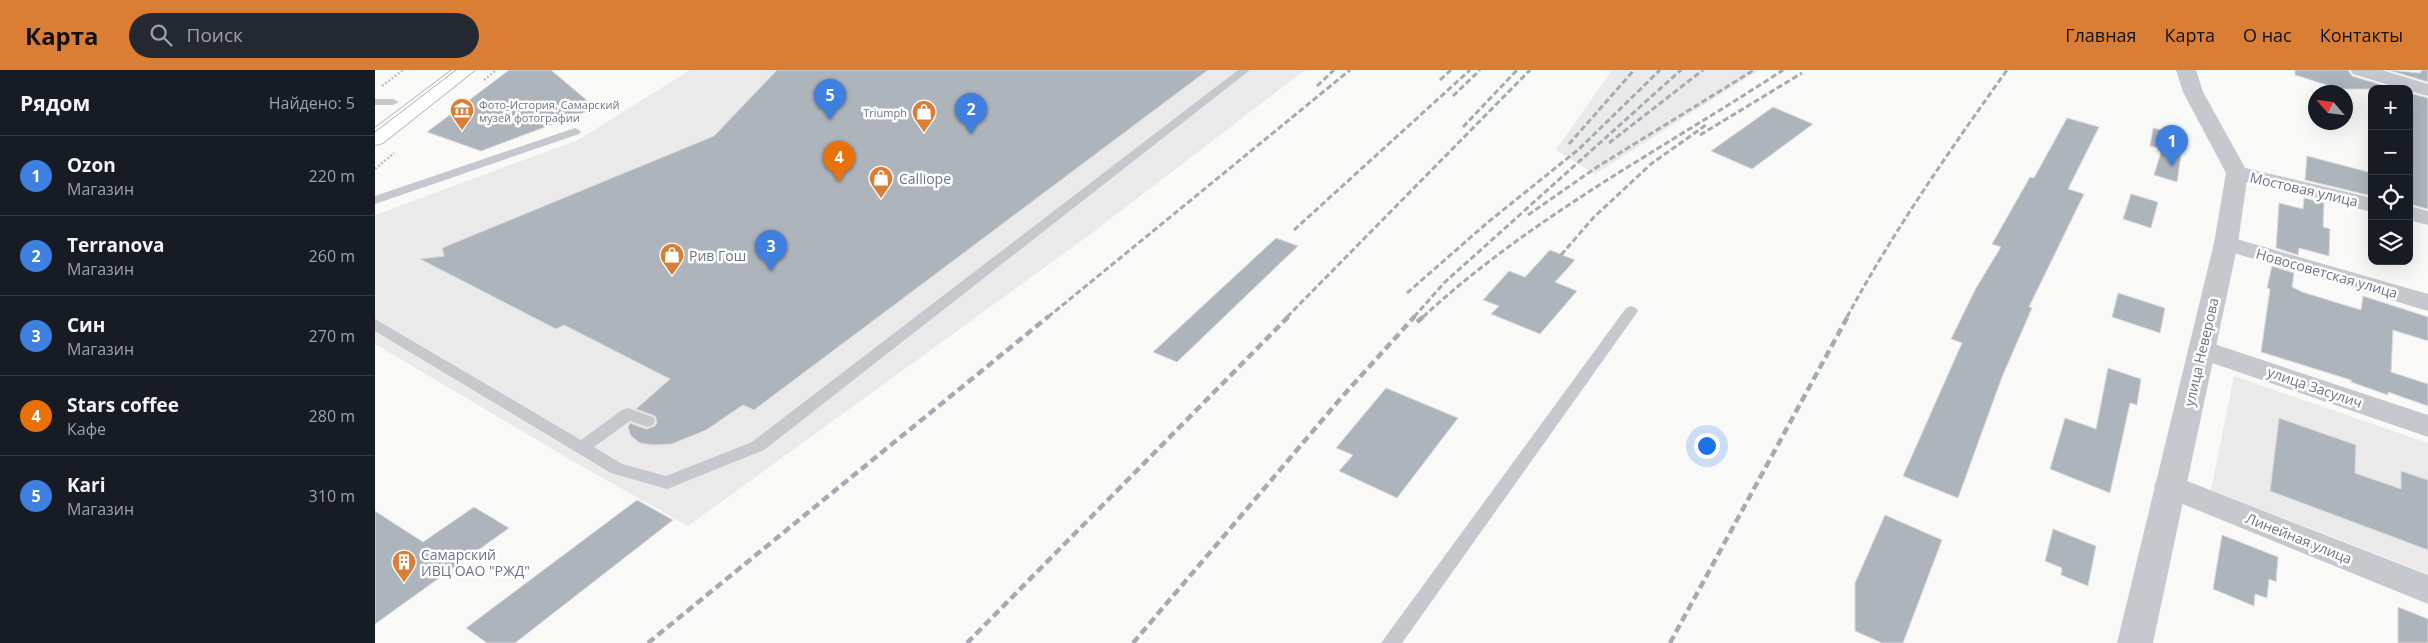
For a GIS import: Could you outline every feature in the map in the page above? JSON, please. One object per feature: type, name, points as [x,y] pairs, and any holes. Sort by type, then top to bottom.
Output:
[{"type":"main road","points":[[375,115],[384,102],[435,70]]},
{"type":"main road","points":[[375,138],[465,70]]},
{"type":"street","points":[[2186,70],[2193,92],[2218,135],[2237,174]]},
{"type":"street","points":[[2360,70],[2428,90]]},
{"type":"street","name":"Мостовая улица","points":[[2237,174],[2368,204]]},
{"type":"street","name":"улица Неверова","points":[[2135,643],[2169,486],[2203,349],[2226,244],[2237,174]]},
{"type":"street","points":[[2413,214],[2428,218]]},
{"type":"street","name":"Новосоветская улица","points":[[2226,244],[2428,302]]},
{"type":"street","name":"улица Засулич","points":[[2203,349],[2428,426]]},
{"type":"street","name":"Линейная улица","points":[[2169,486],[2428,590]]},
{"type":"lane","points":[[375,324],[617,469],[667,483],[758,446],[1245,70]]},
{"type":"lane","points":[[375,200],[575,132]]},
{"type":"lane","points":[[1391,643],[1631,311]]},
{"type":"lane","points":[[581,448],[628,414],[647,422]]},
{"type":"path","points":[[375,90],[403,70]]},
{"type":"shaded area","points":[[690,70],[1305,70],[1088,236],[688,526],[569,459],[375,344],[375,215],[578,140]]},
{"type":"shaded area","points":[[1612,70],[1759,70],[1595,174],[1556,150]]},
{"type":"shaded area","points":[[2234,376],[2428,443],[2428,574],[2211,490]]},
{"type":"building","points":[[509,70],[551,70],[596,108],[481,151],[427,132]]},
{"type":"building","points":[[777,70],[1208,70],[754,410],[743,405],[706,430],[672,444],[654,445],[640,443],[631,436],[628,427],[630,423],[646,429],[655,426],[657,422],[655,416],[636,409],[670,379],[564,325],[556,329],[420,259],[444,256],[442,248],[714,136]]},
{"type":"building","points":[[2295,70],[2348,70],[2352,76],[2382,85],[2368,85],[2368,89],[2353,89],[2353,85],[2327,85],[2295,75]]},
{"type":"building","points":[[2388,70],[2420,73],[2422,70],[2428,70],[2428,82]]},
{"type":"building","points":[[2413,94],[2428,98],[2428,209],[2413,205]]},
{"type":"building","points":[[1773,107],[1813,124],[1752,169],[1711,151]]},
{"type":"building","points":[[2067,118],[2099,127],[2068,189],[2084,194],[2029,307],[2032,308],[2002,377],[1958,498],[1903,476],[1962,343],[1951,339],[1976,288],[2001,247],[1992,244],[2030,177],[2034,178]]},
{"type":"building","points":[[2153,128],[2184,135],[2177,182],[2154,175],[2162,149],[2150,146]]},
{"type":"building","points":[[2307,156],[2368,172],[2368,195],[2305,180]]},
{"type":"building","points":[[2131,194],[2158,202],[2151,228],[2123,219]]},
{"type":"building","points":[[2304,198],[2324,203],[2323,227],[2330,229],[2329,256],[2299,248],[2298,255],[2276,248],[2279,203],[2303,209]]},
{"type":"building","points":[[1276,238],[1298,246],[1177,362],[1153,352]]},
{"type":"building","points":[[1550,250],[1575,260],[1555,282],[1577,291],[1540,334],[1491,314],[1499,306],[1483,300],[1509,271],[1525,277]]},
{"type":"building","points":[[2272,266],[2294,273],[2292,287],[2302,292],[2361,310],[2363,296],[2428,317],[2428,341],[2393,330],[2391,372],[2428,384],[2428,406],[2388,392],[2388,395],[2351,382],[2351,380],[2261,352],[2270,289],[2267,288]]},
{"type":"building","points":[[2118,293],[2165,308],[2160,333],[2112,317]]},
{"type":"building","points":[[2108,368],[2141,379],[2137,405],[2130,403],[2110,493],[2050,469],[2065,418],[2096,429]]},
{"type":"building","points":[[1386,388],[1458,418],[1397,498],[1339,471],[1353,455],[1336,448]]},
{"type":"building","points":[[2279,418],[2356,445],[2355,473],[2401,489],[2401,471],[2428,480],[2428,550],[2270,491]]},
{"type":"building","points":[[637,500],[673,520],[515,643],[487,643],[466,628]]},
{"type":"building","name":"Самарский ИВЦ ОАО \"РЖД\"","points":[[474,507],[509,528],[375,624],[375,511],[423,542]]},
{"type":"building","points":[[1885,515],[1942,540],[1903,643],[1882,643],[1855,631],[1855,583]]},
{"type":"building","points":[[2053,529],[2096,546],[2088,586],[2061,575],[2062,568],[2045,561]]},
{"type":"building","points":[[2222,535],[2278,557],[2276,582],[2269,579],[2267,598],[2255,594],[2254,606],[2213,589]]},
{"type":"building","points":[[2398,607],[2428,619],[2428,643],[2398,643]]},
{"type":"tram line","points":[[375,132],[456,70]]},
{"type":"railway","points":[[1317,86],[1334,70]]},
{"type":"railway","points":[[1048,317],[1350,70]]},
{"type":"railway","points":[[1440,80],[1451,70]]},
{"type":"railway","points":[[1294,230],[1470,70]]},
{"type":"railway","points":[[1453,96],[1480,70]]},
{"type":"railway","points":[[1463,127],[1517,70]]},
{"type":"railway","points":[[1287,317],[1530,70]]},
{"type":"railway","points":[[1569,144],[1634,70]]},
{"type":"railway","points":[[1407,293],[1487,223],[1579,149],[1660,70]]},
{"type":"railway","points":[[1414,317],[1445,282],[1681,70]]},
{"type":"railway","points":[[1609,143],[1703,70]]},
{"type":"railway","points":[[1528,215],[1597,167],[1754,70]]},
{"type":"railway","points":[[1423,317],[1464,281],[1552,216],[1783,70]]},
{"type":"railway","points":[[1847,317],[1903,222],[2007,70]]},
{"type":"railway","points":[[1700,135],[1802,73]]},
{"type":"railway","points":[[1561,255],[1594,217],[1651,164],[1706,125]]},
{"type":"railway","points":[[648,643],[1049,316]]},
{"type":"railway","points":[[967,643],[1289,316]]},
{"type":"railway","points":[[1133,643],[1341,398],[1415,316]]},
{"type":"railway","points":[[1417,322],[1424,316]]},
{"type":"railway","points":[[1670,643],[1848,316]]},
{"type":"place","name":"Kari","points":[[830,120]]},
{"type":"place","name":"Фото-История, Самарский музей фотографии","points":[[462,131]]},
{"type":"place","name":"Triumph","points":[[924,133]]},
{"type":"place","name":"Terranova","points":[[971,134]]},
{"type":"place","name":"Ozon","points":[[2172,166]]},
{"type":"place","name":"Stars coffee","points":[[839,182]]},
{"type":"place","name":"Calliope","points":[[881,199]]},
{"type":"place","name":"Син","points":[[771,271]]},
{"type":"place","name":"Рив Гош","points":[[672,276]]},
{"type":"place","name":"Самарский ИВЦ ОАО \"РЖД\"","points":[[404,583]]}]
